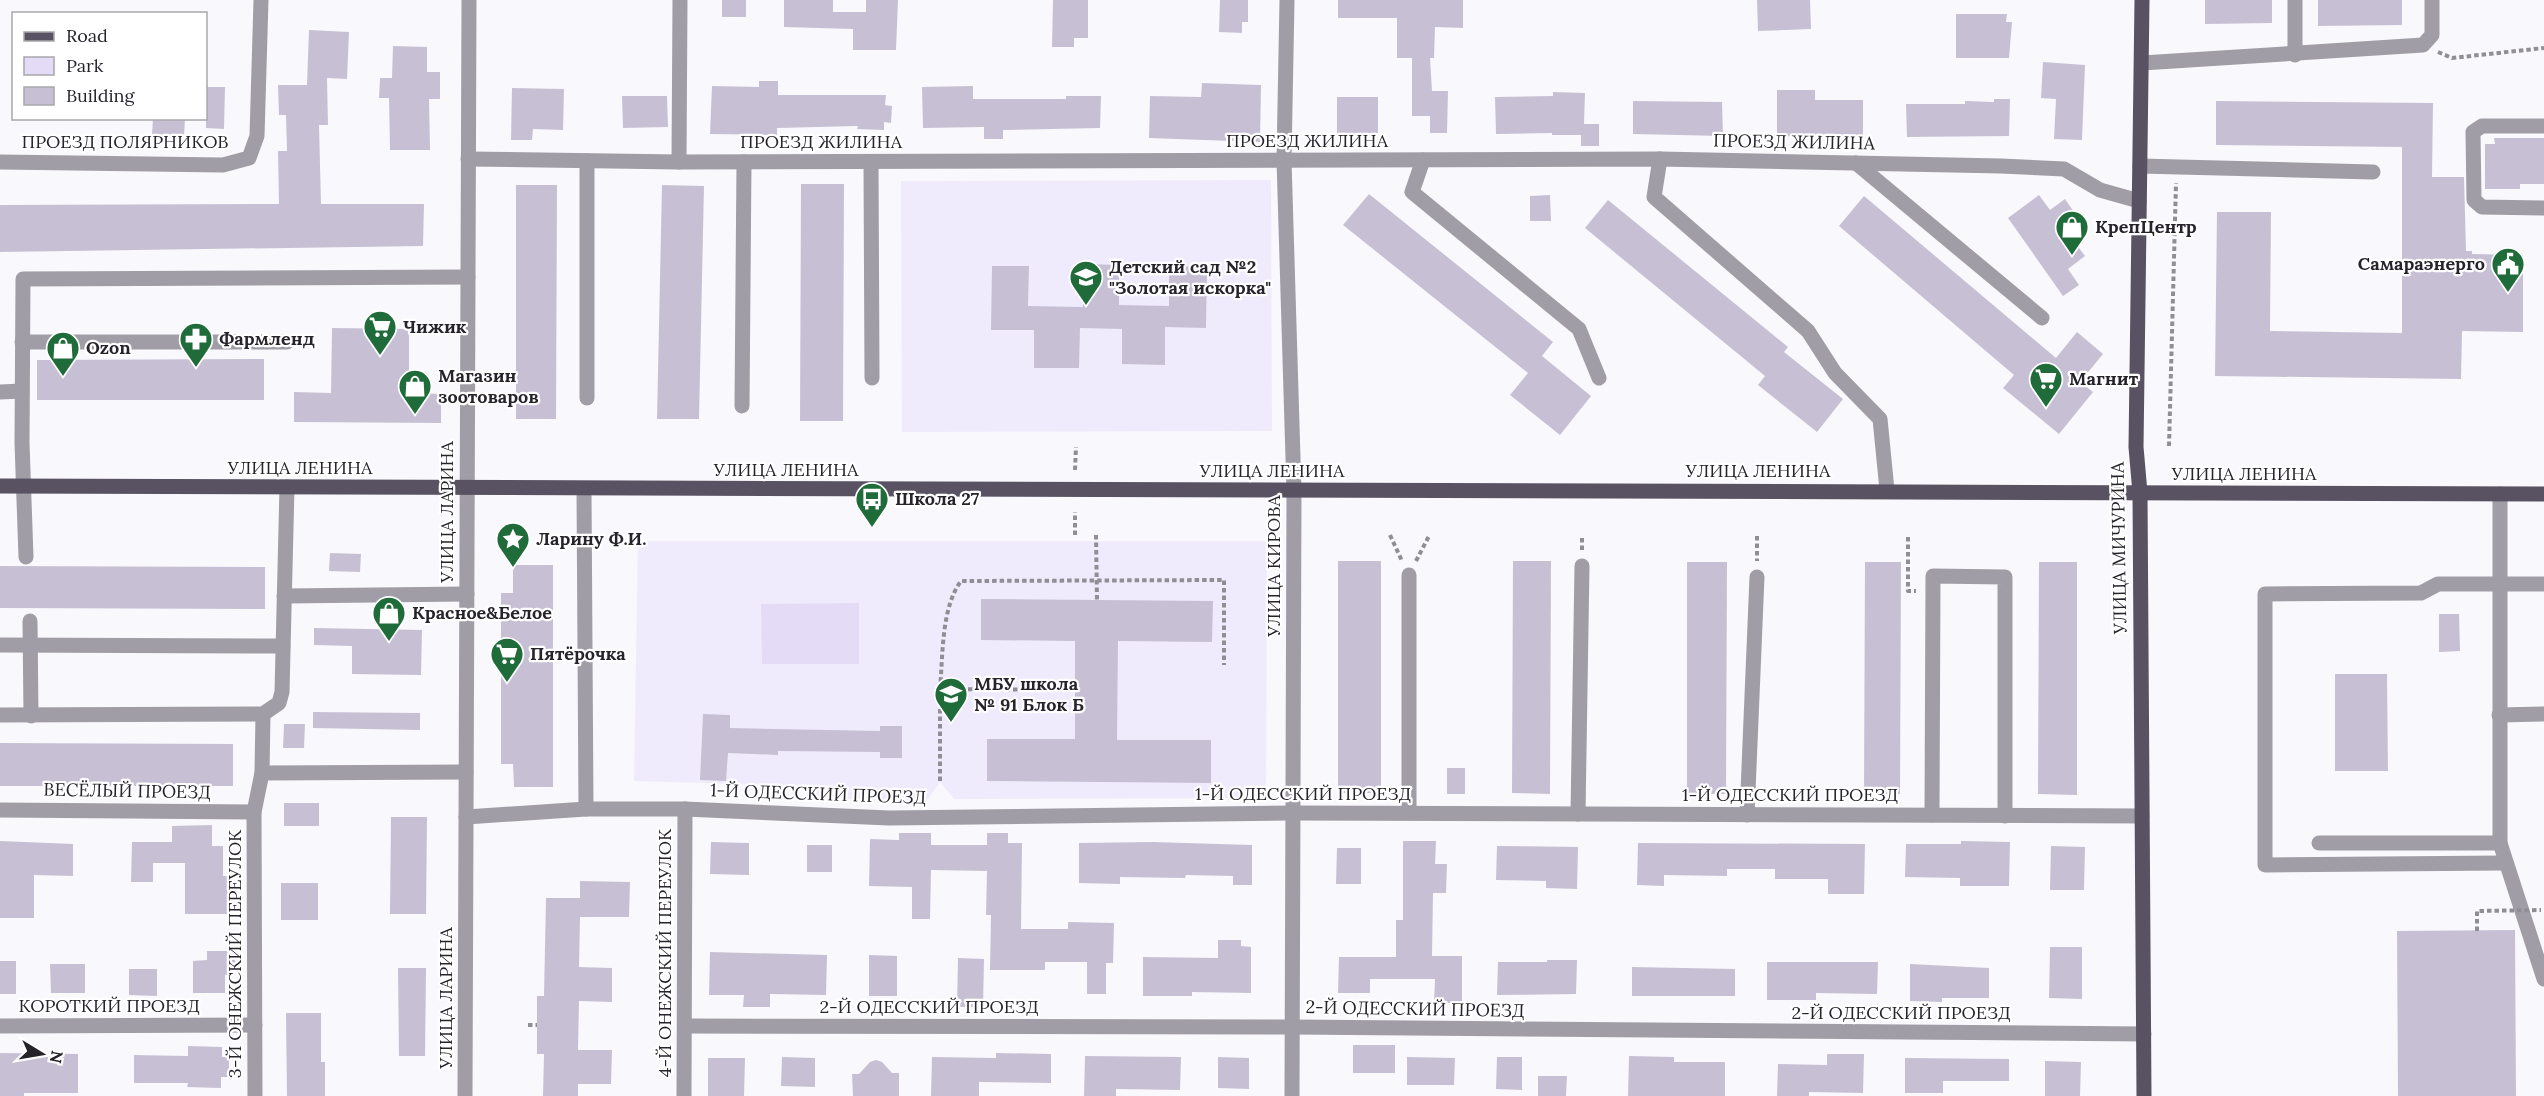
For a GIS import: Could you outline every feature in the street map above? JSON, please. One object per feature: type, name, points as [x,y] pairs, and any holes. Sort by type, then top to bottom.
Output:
[{"type":"main road","name":"УЛИЦА МИЧУРИНА","points":[[2142,0],[2136,447],[2140,493],[2144,1096]]},
{"type":"main road","name":"УЛИЦА ЛЕНИНА","points":[[0,486],[1294,491],[1887,490],[2544,494]]},
{"type":"street","name":"ПРОЕЗД ПОЛЯРНИКОВ","points":[[0,162],[223,165],[249,158],[257,136],[261,0]]},
{"type":"street","name":"УЛИЦА ЛАРИНА","points":[[465,1096],[469,0]]},
{"type":"street","points":[[679,162],[680,0]]},
{"type":"street","name":"УЛИЦА КИРОВА","points":[[1287,0],[1284,160],[1294,491],[1292,1096]]},
{"type":"street","points":[[2295,0],[2295,55]]},
{"type":"street","points":[[2142,63],[2423,45],[2432,35],[2433,0]]},
{"type":"street","points":[[2544,126],[2482,126],[2473,132],[2476,205],[2544,208]]},
{"type":"street","name":"ПРОЕЗД ЖИЛИНА","points":[[468,159],[679,162],[1660,159],[1856,163],[2064,169],[2100,190],[2139,201]]},
{"type":"street","points":[[1660,159],[1654,197],[1808,331],[1835,373],[1880,419],[1887,490]]},
{"type":"street","points":[[1423,160],[1412,192],[1579,329],[1599,378]]},
{"type":"street","points":[[587,161],[587,398]]},
{"type":"street","points":[[742,406],[744,162]]},
{"type":"street","points":[[871,162],[872,378]]},
{"type":"street","points":[[1856,163],[2042,318]]},
{"type":"street","points":[[2140,166],[2373,172]]},
{"type":"street","points":[[26,557],[22,391],[23,279],[468,277]]},
{"type":"street","points":[[22,342],[286,342]]},
{"type":"street","points":[[0,392],[22,391]]},
{"type":"street","points":[[0,715],[263,714],[279,703],[282,692],[287,487]]},
{"type":"street","points":[[584,489],[586,809]]},
{"type":"street","points":[[2500,494],[2500,843],[2504,862],[2542,969]]},
{"type":"street","points":[[1578,814],[1582,566]]},
{"type":"street","points":[[1409,575],[1410,813]]},
{"type":"street","points":[[1932,815],[1933,576],[2005,577],[2006,816]]},
{"type":"street","points":[[1747,815],[1757,577]]},
{"type":"street","points":[[2504,862],[2265,865],[2265,594],[2421,593],[2438,584],[2544,584]]},
{"type":"street","points":[[284,596],[466,594]]},
{"type":"street","points":[[30,621],[31,716]]},
{"type":"street","points":[[0,645],[283,646]]},
{"type":"street","name":"3-Й ОНЕЖСКИЙ ПЕРЕУЛОК","points":[[255,1096],[254,812],[262,773],[263,714]]},
{"type":"street","points":[[2499,715],[2544,714]]},
{"type":"street","points":[[262,773],[466,772]]},
{"type":"street","name":"1-Й ОДЕССКИЙ ПРОЕЗД","points":[[466,817],[586,809],[685,809],[889,818],[1292,813],[2142,816]]},
{"type":"street","name":"4-Й ОНЕЖСКИЙ ПЕРЕУЛОК","points":[[684,1096],[685,809]]},
{"type":"street","name":"ВЕСЁЛЫЙ ПРОЕЗД","points":[[0,810],[254,812]]},
{"type":"street","points":[[2319,843],[2500,843]]},
{"type":"street","name":"КОРОТКИЙ ПРОЕЗД","points":[[0,1026],[255,1025]]},
{"type":"street","name":"2-Й ОДЕССКИЙ ПРОЕЗД","points":[[686,1026],[1292,1027],[2144,1034]]},
{"type":"path","points":[[2423,45],[2452,58],[2544,48]]},
{"type":"path","points":[[2169,446],[2176,166]]},
{"type":"path","points":[[1075,470],[1076,447]]},
{"type":"path","points":[[1075,512],[1075,535]]},
{"type":"path","points":[[1096,535],[1097,600]]},
{"type":"path","points":[[1390,536],[1409,575]]},
{"type":"path","points":[[1409,575],[1429,536]]},
{"type":"path","points":[[1757,536],[1757,577]]},
{"type":"path","points":[[1908,537],[1908,591],[1933,591]]},
{"type":"path","points":[[940,781],[940,689],[946,626],[954,591],[961,581],[1224,580],[1224,665]]},
{"type":"path","points":[[940,689],[1075,690]]},
{"type":"path","points":[[2477,931],[2477,911],[2541,910]]},
{"type":"path","points":[[528,1025],[537,1025]]},
{"type":"shaded area","name":"Детский сад №2 \"Золотая искорка\"","points":[[1271,180],[1272,431],[902,432],[901,181]]},
{"type":"shaded area","name":"МБУ школа № 91 Блок Б","points":[[638,541],[1267,541],[1266,798],[954,799],[940,782],[928,799],[886,801],[809,798],[809,786],[634,781]]},
{"type":"green space","points":[[859,603],[859,664],[762,664],[761,604]]},
{"type":"building","points":[[722,0],[746,0],[746,17],[722,17]]},
{"type":"building","points":[[784,0],[833,0],[833,12],[866,12],[866,0],[898,0],[896,50],[853,50],[853,29],[784,27]]},
{"type":"building","points":[[1053,0],[1088,0],[1088,38],[1074,38],[1074,47],[1052,47]]},
{"type":"building","points":[[1220,0],[1248,0],[1248,22],[1242,22],[1242,33],[1219,32]]},
{"type":"building","points":[[1338,0],[1463,0],[1463,28],[1435,27],[1434,58],[1430,58],[1432,91],[1448,91],[1447,133],[1430,133],[1430,116],[1412,116],[1412,58],[1397,58],[1397,18],[1338,18]]},
{"type":"building","points":[[1757,0],[1810,0],[1811,29],[1758,31]]},
{"type":"building","points":[[2205,0],[2272,0],[2272,23],[2205,24]]},
{"type":"building","points":[[2318,0],[2402,0],[2402,25],[2318,26]]},
{"type":"building","points":[[1956,14],[2007,14],[2006,22],[2012,22],[2009,58],[1956,58]]},
{"type":"building","points":[[309,30],[349,32],[347,79],[327,78],[328,125],[319,125],[321,204],[424,204],[423,246],[0,252],[0,205],[279,204],[278,151],[287,151],[286,115],[279,115],[278,85],[307,85]]},
{"type":"building","points":[[393,46],[427,47],[427,72],[440,72],[440,99],[429,99],[430,150],[390,150],[389,98],[379,98],[380,78],[392,78]]},
{"type":"building","points":[[2043,62],[2085,65],[2082,140],[2054,139],[2056,99],[2041,98]]},
{"type":"building","points":[[759,81],[778,81],[778,95],[886,95],[885,105],[892,106],[891,123],[884,122],[884,130],[857,129],[858,126],[777,128],[777,135],[710,134],[712,86],[759,87]]},
{"type":"building","points":[[1202,83],[1261,85],[1260,142],[1149,138],[1150,96],[1201,97]]},
{"type":"building","points":[[973,86],[973,99],[1066,99],[1066,96],[1101,96],[1100,128],[1003,130],[1003,139],[984,139],[984,127],[923,128],[922,87]]},
{"type":"building","points":[[207,87],[225,87],[224,129],[206,128]]},
{"type":"building","points":[[512,88],[564,89],[563,130],[533,129],[532,140],[511,140]]},
{"type":"building","points":[[1777,90],[1815,90],[1815,100],[1863,100],[1863,139],[1777,136]]},
{"type":"building","points":[[1553,92],[1585,93],[1584,124],[1599,124],[1599,146],[1581,146],[1581,135],[1496,134],[1495,97],[1553,96]]},
{"type":"building","points":[[622,96],[667,96],[668,127],[623,128]]},
{"type":"building","points":[[1337,97],[1378,97],[1378,133],[1337,134]]},
{"type":"building","points":[[1994,99],[2010,99],[2009,136],[1907,137],[1906,104],[1965,104],[1965,101],[1994,102]]},
{"type":"building","points":[[1633,101],[1722,102],[1723,136],[1633,134]]},
{"type":"building","points":[[2216,101],[2433,103],[2432,177],[2464,177],[2466,251],[2472,251],[2472,254],[2523,255],[2523,332],[2462,331],[2461,379],[2215,376],[2217,212],[2271,212],[2270,331],[2402,333],[2402,147],[2216,145]]},
{"type":"building","points":[[153,120],[185,120],[184,136],[152,135]]},
{"type":"building","points":[[2494,138],[2544,138],[2544,184],[2520,184],[2520,189],[2485,189],[2485,144],[2495,144]]},
{"type":"building","points":[[801,184],[844,184],[843,421],[800,421]]},
{"type":"building","points":[[516,185],[557,185],[556,419],[516,419]]},
{"type":"building","points":[[662,185],[704,186],[699,419],[657,419]]},
{"type":"building","points":[[1369,194],[1553,342],[1542,356],[1591,396],[1560,435],[1510,395],[1528,373],[1343,225]]},
{"type":"building","points":[[1550,195],[1551,221],[1530,221],[1530,196]]},
{"type":"building","points":[[2039,195],[2050,210],[2065,199],[2087,231],[2073,240],[2085,256],[2068,269],[2079,285],[2063,296],[2008,218]]},
{"type":"building","points":[[1864,196],[2056,358],[2077,332],[2103,354],[2080,382],[2093,392],[2059,434],[2003,388],[2014,375],[1839,226]]},
{"type":"building","points":[[1608,200],[1788,347],[1784,352],[1843,399],[1817,432],[1758,385],[1765,376],[1585,228]]},
{"type":"building","points":[[1084,264],[1119,265],[1119,305],[1169,306],[1169,266],[1207,267],[1206,328],[1165,327],[1165,365],[1122,364],[1122,329],[1080,328],[1079,368],[1034,368],[1034,330],[991,330],[992,266],[1029,266],[1028,306],[1083,307]]},
{"type":"building","points":[[332,328],[409,329],[409,393],[441,394],[441,423],[294,422],[294,392],[331,393]]},
{"type":"building","points":[[264,359],[264,400],[37,400],[37,360]]},
{"type":"building","points":[[330,553],[361,554],[360,572],[329,571]]},
{"type":"building","points":[[1338,561],[1381,561],[1381,793],[1338,793]]},
{"type":"building","points":[[1513,561],[1551,561],[1550,794],[1512,793]]},
{"type":"building","points":[[1687,562],[1727,562],[1726,794],[1687,794]]},
{"type":"building","points":[[1865,562],[1901,562],[1900,794],[1864,794]]},
{"type":"building","points":[[2039,562],[2077,562],[2077,795],[2038,794]]},
{"type":"building","points":[[513,565],[553,565],[553,787],[514,787],[513,764],[501,764],[501,593],[513,593]]},
{"type":"building","points":[[0,566],[265,567],[265,609],[0,608]]},
{"type":"building","points":[[981,599],[1213,601],[1212,642],[1118,641],[1117,740],[1211,740],[1211,783],[987,781],[987,739],[1075,739],[1075,641],[981,640]]},
{"type":"building","points":[[2439,614],[2459,614],[2460,651],[2439,652]]},
{"type":"building","points":[[314,628],[422,630],[421,675],[352,674],[352,646],[314,645]]},
{"type":"building","points":[[2335,674],[2387,674],[2388,771],[2335,771]]},
{"type":"building","points":[[313,712],[420,713],[420,730],[313,728]]},
{"type":"building","points":[[703,714],[730,715],[730,728],[880,731],[880,726],[902,726],[902,758],[880,758],[880,752],[778,751],[778,755],[728,753],[726,781],[700,780]]},
{"type":"building","points":[[284,724],[305,724],[304,748],[283,748]]},
{"type":"building","points":[[0,743],[233,744],[233,786],[0,786]]},
{"type":"building","points":[[1447,768],[1465,768],[1465,794],[1447,794]]},
{"type":"building","points":[[284,803],[319,803],[319,826],[284,826]]},
{"type":"building","points":[[391,817],[427,817],[426,914],[390,914]]},
{"type":"building","points":[[212,825],[212,846],[223,846],[223,876],[231,876],[231,914],[185,914],[185,863],[153,863],[153,882],[131,882],[132,842],[172,842],[172,826]]},
{"type":"building","points":[[899,833],[931,833],[931,845],[987,845],[987,833],[1008,833],[1008,843],[1022,843],[1021,929],[1068,929],[1068,922],[1114,923],[1113,963],[1106,963],[1106,994],[1087,994],[1087,962],[1045,962],[1045,970],[990,970],[991,915],[986,915],[987,871],[931,870],[930,919],[912,919],[912,887],[869,886],[870,839],[899,840]]},
{"type":"building","points":[[0,841],[73,844],[73,876],[34,875],[34,918],[0,918]]},
{"type":"building","points":[[1403,841],[1436,841],[1435,864],[1447,864],[1446,893],[1433,893],[1432,956],[1462,956],[1462,1003],[1434,1003],[1435,979],[1370,979],[1370,993],[1338,993],[1339,957],[1396,957],[1396,920],[1403,920]]},
{"type":"building","points":[[1961,841],[2010,842],[2009,886],[1960,886],[1960,878],[1905,877],[1906,844],[1961,844]]},
{"type":"building","points":[[711,842],[749,843],[749,875],[710,874]]},
{"type":"building","points":[[1152,842],[1252,845],[1252,885],[1233,885],[1233,876],[1186,875],[1185,878],[1120,877],[1120,884],[1079,883],[1079,843]]},
{"type":"building","points":[[1638,843],[1865,844],[1864,894],[1828,894],[1828,879],[1775,879],[1775,869],[1727,869],[1727,876],[1664,875],[1664,886],[1637,885]]},
{"type":"building","points":[[807,845],[832,845],[832,872],[807,872]]},
{"type":"building","points":[[1497,846],[1578,847],[1577,889],[1546,888],[1546,881],[1496,880]]},
{"type":"building","points":[[2051,846],[2085,847],[2084,890],[2050,890]]},
{"type":"building","points":[[1337,848],[1361,848],[1361,884],[1336,884]]},
{"type":"building","points":[[580,881],[630,882],[629,917],[580,917],[579,967],[612,968],[612,1002],[579,1001],[578,1050],[612,1050],[611,1084],[578,1084],[578,1096],[543,1096],[544,1054],[537,1054],[537,996],[544,996],[546,898],[580,898]]},
{"type":"building","points":[[281,883],[318,883],[318,920],[281,920]]},
{"type":"building","points":[[2515,930],[2516,1096],[2398,1096],[2397,931]]},
{"type":"building","points":[[1218,940],[1241,940],[1241,946],[1251,947],[1251,993],[1192,992],[1192,996],[1143,996],[1143,957],[1218,958]]},
{"type":"building","points":[[2050,947],[2082,947],[2082,999],[2049,998]]},
{"type":"building","points":[[207,951],[235,951],[235,975],[225,975],[225,993],[193,993],[193,961],[207,960]]},
{"type":"building","points":[[710,952],[827,955],[826,995],[770,994],[770,1007],[743,1007],[744,995],[709,995]]},
{"type":"building","points":[[869,955],[897,956],[897,996],[869,996]]},
{"type":"building","points":[[958,958],[984,959],[983,1007],[957,1007]]},
{"type":"building","points":[[1547,960],[1577,960],[1576,994],[1497,995],[1498,962],[1547,962]]},
{"type":"building","points":[[0,961],[16,961],[16,994],[0,994]]},
{"type":"building","points":[[1767,962],[1878,962],[1877,994],[1816,993],[1816,1000],[1767,1000]]},
{"type":"building","points":[[50,964],[85,964],[85,993],[51,993]]},
{"type":"building","points":[[1910,964],[1989,968],[1989,998],[1942,998],[1942,1002],[1910,1001]]},
{"type":"building","points":[[1632,967],[1735,969],[1735,996],[1632,996]]},
{"type":"building","points":[[398,968],[426,968],[425,1056],[399,1056]]},
{"type":"building","points":[[129,969],[157,969],[157,996],[129,995]]},
{"type":"building","points":[[286,1013],[321,1013],[321,1062],[325,1062],[325,1096],[287,1096]]},
{"type":"building","points":[[1353,1045],[1395,1045],[1395,1073],[1353,1073]]},
{"type":"building","points":[[188,1046],[222,1047],[222,1057],[229,1057],[229,1077],[221,1077],[221,1088],[187,1087],[188,1083],[134,1083],[134,1055],[188,1056]]},
{"type":"building","points":[[0,1053],[78,1054],[78,1093],[24,1093],[24,1096],[0,1096]]},
{"type":"building","points":[[996,1053],[1051,1054],[1051,1083],[979,1082],[979,1096],[931,1096],[932,1057],[996,1058]]},
{"type":"building","points":[[1827,1054],[1864,1054],[1863,1093],[1809,1092],[1809,1096],[1777,1096],[1778,1064],[1827,1065]]},
{"type":"building","points":[[1085,1056],[1181,1057],[1180,1090],[1116,1089],[1116,1096],[1084,1096]]},
{"type":"building","points":[[1629,1056],[1674,1057],[1674,1062],[1725,1062],[1725,1096],[1628,1096]]},
{"type":"building","points":[[782,1057],[815,1058],[815,1087],[781,1086]]},
{"type":"building","points":[[1218,1057],[1249,1058],[1249,1089],[1218,1088]]},
{"type":"building","points":[[1407,1057],[1455,1058],[1454,1085],[1407,1085]]},
{"type":"building","points":[[1497,1057],[1522,1057],[1522,1090],[1496,1089]]},
{"type":"building","points":[[708,1058],[745,1058],[744,1096],[708,1096]]},
{"type":"building","points":[[1905,1058],[2009,1059],[2009,1081],[1943,1081],[1943,1093],[1905,1093]]},
{"type":"building","points":[[876,1060],[882,1062],[892,1073],[899,1073],[899,1096],[853,1096],[852,1074],[859,1074],[870,1062]]},
{"type":"building","points":[[2045,1061],[2081,1062],[2080,1096],[2045,1096]]},
{"type":"building","points":[[1538,1076],[1567,1076],[1566,1096],[1538,1096]]},
{"type":"place","name":"КрепЦентр","points":[[2072,256]]},
{"type":"place","name":"Самараэнерго","points":[[2508,293]]},
{"type":"place","name":"Детский сад №2 \"Золотая искорка\"","points":[[1086,306]]},
{"type":"place","name":"Чижик","points":[[380,356]]},
{"type":"place","name":"Фармленд","points":[[196,368]]},
{"type":"place","name":"Ozon","points":[[63,377]]},
{"type":"place","name":"Магнит","points":[[2046,408]]},
{"type":"place","name":"Магазин зоотоваров","points":[[415,415]]},
{"type":"place","name":"Школа 27","points":[[872,528]]},
{"type":"place","name":"Ларину Ф.И.","points":[[513,568]]},
{"type":"place","name":"Красное&Белое","points":[[389,642]]},
{"type":"place","name":"Пятёрочка","points":[[507,683]]},
{"type":"place","name":"МБУ школа № 91 Блок Б","points":[[951,723]]}]
